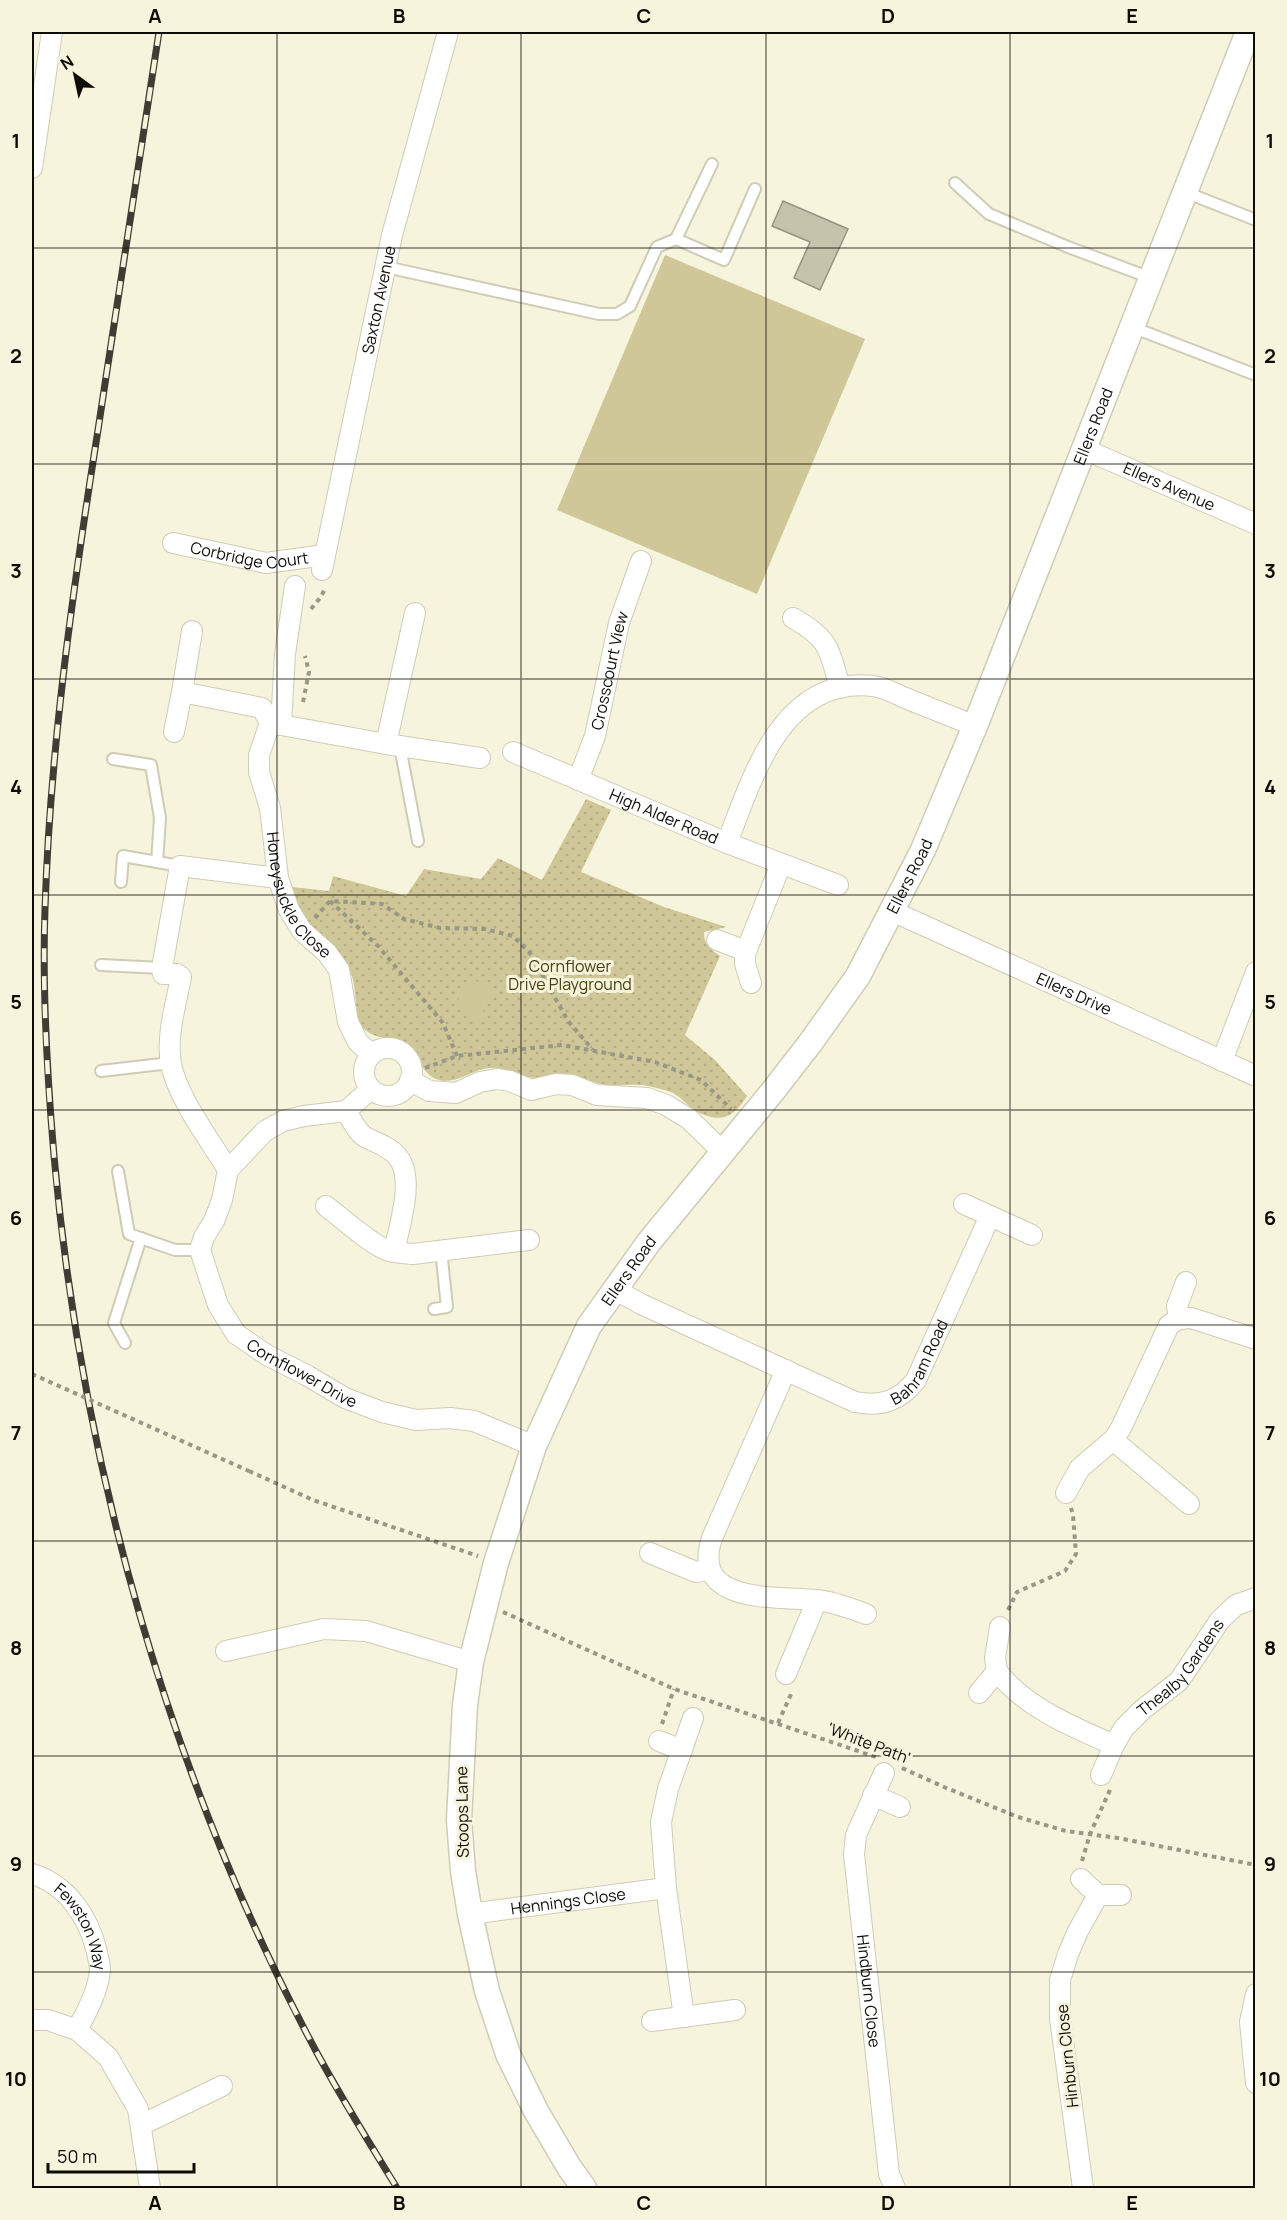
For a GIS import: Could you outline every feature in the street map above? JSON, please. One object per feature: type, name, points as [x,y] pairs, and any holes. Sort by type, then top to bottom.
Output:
[{"type":"street","points":[[32,168],[52,32]]},
{"type":"street","name":"Saxton Avenue","points":[[324,563],[386,267],[448,32]]},
{"type":"street","name":"Ellers Road","points":[[471,1662],[496,1563],[534,1446],[589,1326],[649,1242],[811,1042],[858,976],[923,850],[975,726],[1248,32]]},
{"type":"street","name":"Ellers Avenue","points":[[1084,449],[1256,524]]},
{"type":"street","name":"Corbridge Court","points":[[173,543],[266,563],[324,563]]},
{"type":"street","name":"Crosscourt View","points":[[578,780],[595,736],[618,623],[641,561]]},
{"type":"street","name":"Honeysuckle Close","points":[[295,586],[285,654],[283,726],[259,755],[259,772],[270,808],[278,879],[289,910],[302,932],[327,953],[339,970],[348,1022],[358,1042],[371,1054]]},
{"type":"street","points":[[393,746],[415,613]]},
{"type":"street","points":[[793,618],[821,637],[831,657],[840,688]]},
{"type":"street","points":[[174,732],[192,631]]},
{"type":"street","name":"High Alder Road","points":[[513,752],[727,843],[768,745],[784,722],[805,703],[830,691],[840,688],[875,686],[975,726]]},
{"type":"street","points":[[182,692],[262,708],[283,726],[393,746],[480,758]]},
{"type":"street","points":[[727,843],[838,885]]},
{"type":"street","points":[[750,983],[745,964],[746,951],[782,864]]},
{"type":"street","points":[[228,1170],[177,1087],[171,1063],[171,1033],[181,977],[177,974],[164,974],[162,968],[180,866],[278,879]]},
{"type":"street","name":"Ellers Drive","points":[[892,911],[1256,1076]]},
{"type":"street","points":[[717,940],[746,951]]},
{"type":"street","points":[[1222,1061],[1256,972]]},
{"type":"street","points":[[386,1047],[402,1052],[411,1064],[411,1076],[406,1087],[393,1095],[385,1096],[371,1089],[364,1075],[366,1060],[371,1054],[386,1047]]},
{"type":"street","points":[[411,1076],[429,1091],[456,1093],[480,1082],[497,1079],[510,1081],[531,1090],[556,1084],[572,1085],[597,1095],[647,1098],[666,1105],[689,1119],[723,1152]]},
{"type":"street","points":[[200,1250],[222,1200],[228,1170],[265,1131],[283,1121],[346,1111],[371,1089]]},
{"type":"street","points":[[346,1111],[363,1136],[383,1145],[397,1156],[404,1167],[407,1181],[394,1252]]},
{"type":"street","points":[[964,1204],[1032,1235]]},
{"type":"street","points":[[326,1206],[378,1245],[394,1252],[413,1254],[529,1240]]},
{"type":"street","name":"Bahram Road","points":[[614,1289],[641,1304],[855,1402],[872,1405],[897,1398],[909,1390],[916,1380],[990,1216]]},
{"type":"street","name":"Cornflower Drive","points":[[200,1250],[218,1305],[236,1334],[267,1355],[309,1376],[345,1398],[382,1412],[416,1420],[450,1418],[474,1421],[534,1446]]},
{"type":"street","points":[[1179,1319],[1178,1306],[1185,1282]]},
{"type":"street","points":[[1066,1493],[1080,1468],[1113,1440],[1121,1428],[1169,1325],[1179,1319],[1191,1318],[1256,1339]]},
{"type":"street","points":[[786,1370],[712,1538],[707,1553],[709,1570],[714,1578],[730,1589],[750,1596],[834,1602],[866,1614]]},
{"type":"street","points":[[1113,1440],[1189,1504]]},
{"type":"street","points":[[650,1553],[696,1572],[709,1570]]},
{"type":"street","name":"Thealby Gardens","points":[[1101,1775],[1124,1728],[1142,1710],[1179,1681],[1220,1620],[1236,1605],[1256,1598]]},
{"type":"street","points":[[786,1674],[817,1600]]},
{"type":"street","points":[[1000,1627],[995,1658],[997,1671],[1006,1683],[1024,1697],[1073,1727],[1114,1745]]},
{"type":"street","points":[[226,1651],[324,1629],[366,1631],[471,1662]]},
{"type":"street","name":"Stoops Lane","points":[[471,1662],[465,1705],[459,1820],[463,1871],[470,1914],[488,1991],[508,2054],[536,2111],[569,2168],[584,2188]]},
{"type":"street","points":[[979,1693],[997,1671]]},
{"type":"street","points":[[684,2017],[666,1888],[662,1822],[668,1789],[693,1718]]},
{"type":"street","points":[[659,1741],[682,1750]]},
{"type":"street","name":"Hindburn Close","points":[[887,1766],[855,1836],[854,1854],[889,2174],[895,2188]]},
{"type":"street","points":[[873,1795],[900,1807]]},
{"type":"street","name":"Fewston Way","points":[[32,1874],[41,1877],[62,1891],[79,1907],[93,1935],[100,1966],[98,1983],[93,1999],[77,2030]]},
{"type":"street","points":[[1081,1879],[1098,1895],[1122,1895]]},
{"type":"street","name":"Hennings Close","points":[[470,1914],[666,1888]]},
{"type":"street","name":"Hinburn Close","points":[[1083,2188],[1060,2018],[1060,1980],[1078,1931],[1098,1895]]},
{"type":"street","points":[[1256,1994],[1250,2022],[1256,2083]]},
{"type":"street","points":[[652,2020],[735,2010]]},
{"type":"street","points":[[32,2020],[48,2020],[77,2030],[108,2057],[138,2109],[150,2188]]},
{"type":"street","points":[[141,2125],[222,2086]]},
{"type":"lane","points":[[386,267],[599,314],[617,314],[630,306],[657,247],[676,239],[712,164]]},
{"type":"lane","points":[[955,183],[989,214],[1068,248],[1151,278]]},
{"type":"lane","points":[[676,239],[724,260],[755,189]]},
{"type":"lane","points":[[1185,192],[1256,220]]},
{"type":"lane","points":[[1132,327],[1256,375]]},
{"type":"lane","points":[[393,746],[418,841]]},
{"type":"lane","points":[[113,759],[151,765],[160,818],[157,862]]},
{"type":"lane","points":[[121,882],[123,856],[180,866]]},
{"type":"lane","points":[[101,965],[162,968]]},
{"type":"lane","points":[[101,1071],[171,1063]]},
{"type":"lane","points":[[118,1171],[129,1234],[175,1250],[200,1250]]},
{"type":"lane","points":[[125,1343],[114,1323],[141,1238]]},
{"type":"lane","points":[[434,1309],[447,1307],[441,1250]]},
{"type":"path","points":[[309,612],[321,598],[326,587],[324,563]]},
{"type":"path","points":[[283,726],[309,672],[304,655]]},
{"type":"path","points":[[302,932],[330,901]]},
{"type":"path","points":[[330,901],[382,904],[404,919],[441,928],[485,929],[513,936],[531,953],[567,1021],[593,1050]]},
{"type":"path","points":[[330,901],[378,946],[443,1023],[457,1056]]},
{"type":"path","points":[[411,1076],[457,1056],[562,1045],[655,1062],[701,1080],[746,1124]]},
{"type":"path","points":[[32,1374],[313,1500],[496,1563]]},
{"type":"path","points":[[1000,1627],[1017,1592],[1065,1571],[1076,1554],[1073,1515],[1066,1493]]},
{"type":"path","name":"'White Path'","points":[[486,1604],[674,1689],[778,1723],[1018,1817],[1066,1831],[1118,1838],[1256,1864]]},
{"type":"path","points":[[778,1723],[795,1686],[786,1674]]},
{"type":"path","points":[[659,1741],[657,1736],[674,1689]]},
{"type":"path","points":[[1081,1879],[1082,1859],[1090,1834],[1111,1788],[1101,1775]]},
{"type":"green space","points":[[665,255],[865,339],[757,594],[557,510]]},
{"type":"green space","name":"Cornflower Drive Playground","points":[[586,799],[611,810],[581,872],[664,907],[726,927],[704,932],[708,946],[720,956],[685,1035],[715,1060],[747,1096],[736,1110],[725,1117],[718,1118],[703,1114],[694,1110],[676,1095],[658,1088],[642,1085],[606,1085],[566,1074],[530,1078],[491,1068],[452,1080],[434,1078],[403,1044],[374,1035],[363,1028],[358,1017],[350,971],[335,950],[301,912],[295,900],[292,887],[329,891],[333,876],[406,896],[424,869],[481,879],[498,858],[542,880]]},
{"type":"green space","points":[[475,980],[494,989],[479,1020],[462,1011],[458,1001],[464,988]]},
{"type":"building","points":[[783,201],[848,229],[820,290],[794,278],[810,242],[772,226]]},
{"type":"railway","points":[[159,32],[80,549],[57,729],[44,940],[46,1033],[54,1156],[67,1273],[86,1389],[110,1504],[140,1618],[176,1730],[217,1840],[264,1948],[317,2053],[397,2188]]}]
